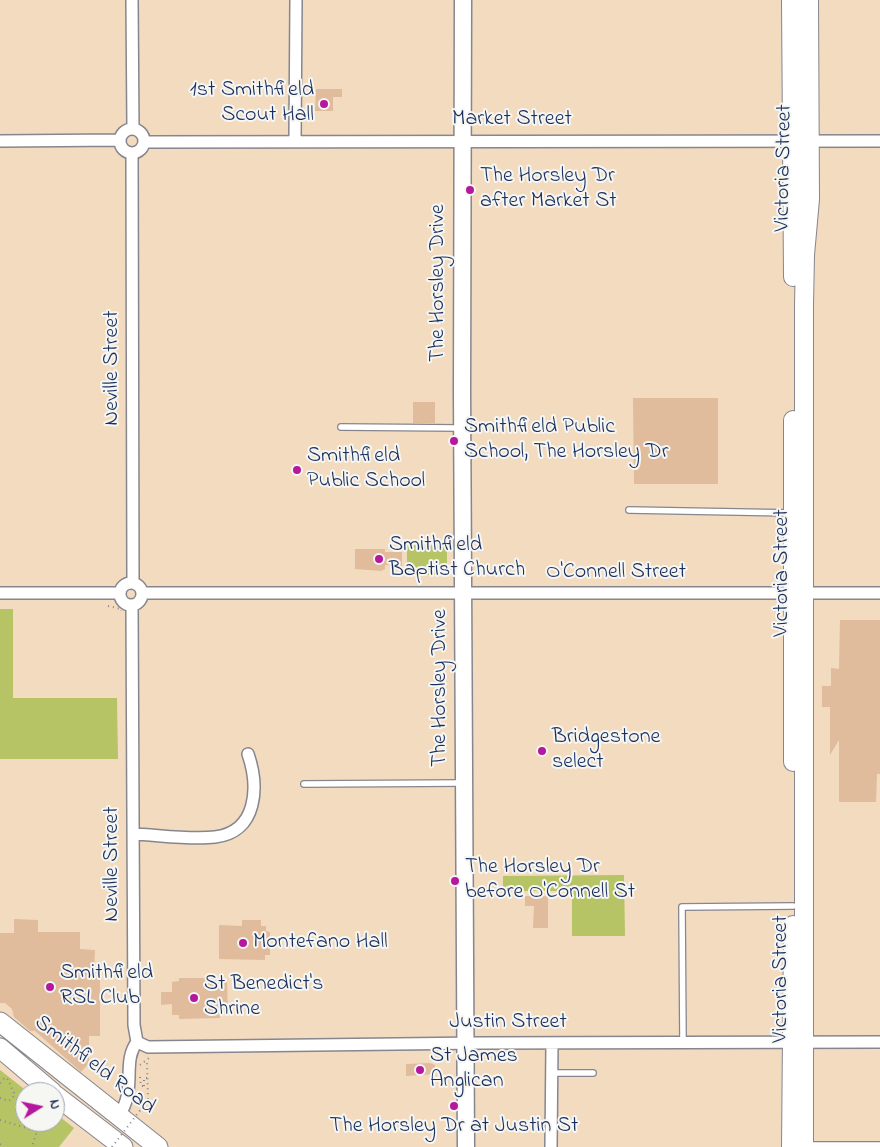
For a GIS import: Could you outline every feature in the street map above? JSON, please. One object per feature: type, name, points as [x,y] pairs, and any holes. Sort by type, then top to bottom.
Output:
[{"type":"highway","name":"Smithfield Road","points":[[0,1022],[158,1147]]},
{"type":"highway","name":"Smithfield Road","points":[[0,1048],[40,1082]]},
{"type":"highway","name":"Smithfield Road","points":[[65,1103],[123,1147]]},
{"type":"main road","name":"The Horsley Drive","points":[[463,0],[462,428],[465,1143]]},
{"type":"main road","name":"Victoria Street","points":[[791,0],[792,513],[799,594],[798,1043]]},
{"type":"main road","name":"Victoria Street","points":[[800,1146],[793,906],[804,305],[810,199],[809,0]]},
{"type":"street","points":[[132,0],[133,129]]},
{"type":"street","points":[[295,140],[296,0]]},
{"type":"street","points":[[133,129],[141,133],[145,142],[141,150],[132,154],[124,150],[120,140],[124,132],[133,129]]},
{"type":"street","points":[[0,140],[120,140]]},
{"type":"street","name":"Market Street","points":[[145,142],[295,140],[880,141]]},
{"type":"street","name":"Neville Street","points":[[132,154],[133,583]]},
{"type":"street","points":[[133,583],[139,585],[143,593],[141,601],[132,606],[124,603],[120,593],[124,586],[133,583]]},
{"type":"street","points":[[0,593],[120,593]]},
{"type":"street","name":"O'Connell Street","points":[[143,593],[880,593]]},
{"type":"street","name":"Neville Street","points":[[118,1117],[126,1105],[130,1091],[130,1057],[137,1042],[134,1025],[132,606]]},
{"type":"street","points":[[133,834],[215,837],[241,824],[252,808],[255,791],[255,773],[248,754]]},
{"type":"street","name":"Justin Street","points":[[137,1042],[148,1047],[465,1043],[880,1042]]},
{"type":"street","points":[[551,1147],[552,1043]]},
{"type":"lane","points":[[341,427],[462,428]]},
{"type":"lane","points":[[629,510],[792,513]]},
{"type":"lane","points":[[304,784],[464,783]]},
{"type":"lane","points":[[683,1043],[682,908],[793,906]]},
{"type":"lane","points":[[552,1073],[593,1073]]},
{"type":"lane","points":[[800,1146],[880,1145]]},
{"type":"path","points":[[108,606],[121,609],[121,618]]},
{"type":"path","points":[[112,1147],[148,1100],[149,1058],[140,1064],[141,1086],[144,1086],[144,1078],[148,1078]]},
{"type":"path","points":[[0,1098],[9,1101],[15,1095],[6,1076]]},
{"type":"path","points":[[0,1120],[15,1124]]},
{"type":"path","points":[[32,1147],[37,1132]]},
{"type":"path","points":[[0,1144],[4,1147]]},
{"type":"green space","points":[[407,545],[447,546],[447,575],[407,575]]},
{"type":"green space","points":[[0,609],[13,609],[13,698],[117,698],[118,759],[0,759]]},
{"type":"green space","points":[[624,875],[625,936],[572,936],[572,891],[503,891],[503,876]]},
{"type":"green space","points":[[0,1070],[15,1082],[15,1132],[65,1132],[65,1121],[74,1128],[59,1147],[0,1147]]},
{"type":"building","name":"1st Smithfield Scout Hall","points":[[316,89],[342,89],[342,97],[333,97],[333,111],[315,111]]},
{"type":"building","points":[[633,398],[718,398],[718,484],[634,484]]},
{"type":"building","points":[[413,402],[435,402],[435,423],[413,423]]},
{"type":"building","name":"Smithfield Baptist Church","points":[[355,549],[385,549],[385,552],[402,552],[402,566],[385,565],[385,569],[381,571],[355,569]]},
{"type":"building","points":[[840,620],[880,620],[880,774],[877,774],[876,802],[839,802],[839,740],[830,755],[830,707],[822,707],[822,686],[831,686],[831,668],[839,669]]},
{"type":"building","points":[[525,896],[548,896],[548,928],[533,928],[534,906],[525,906]]},
{"type":"building","name":"Smithfield RSL Club","points":[[14,919],[38,920],[38,932],[80,932],[80,949],[95,950],[94,972],[100,972],[100,1036],[89,1036],[89,1063],[81,1072],[35,1031],[30,1031],[14,1017],[12,1009],[5,1003],[0,1003],[0,933],[14,933]]},
{"type":"building","name":"Montefano Hall","points":[[242,920],[261,920],[261,926],[266,926],[266,931],[270,932],[270,955],[265,955],[265,960],[219,959],[219,925],[242,926]]},
{"type":"building","name":"St Benedict's Shrine","points":[[179,978],[219,978],[219,981],[227,981],[228,1014],[220,1014],[220,1018],[179,1019],[179,1015],[172,1015],[172,1004],[161,1005],[161,992],[172,992],[172,982],[179,981]]},
{"type":"building","name":"St James Anglican","points":[[430,1063],[435,1065],[435,1074],[406,1076],[406,1064]]},
{"type":"place","name":"1st Smithfield Scout Hall","points":[[324,104]]},
{"type":"place","name":"The Horsley Dr after Market St","points":[[470,190]]},
{"type":"place","name":"Smithfield Public School, The Horsley Dr","points":[[454,441]]},
{"type":"place","name":"Smithfield Public School","points":[[297,470]]},
{"type":"place","name":"Smithfield Baptist Church","points":[[379,559]]},
{"type":"place","name":"Bridgestone select","points":[[542,751]]},
{"type":"place","name":"The Horsley Dr before O'Connell St","points":[[455,881]]},
{"type":"place","name":"Montefano Hall","points":[[243,943]]},
{"type":"place","name":"Smithfield RSL Club","points":[[50,987]]},
{"type":"place","name":"St Benedict's Shrine","points":[[194,998]]},
{"type":"place","name":"St James Anglican","points":[[420,1070]]},
{"type":"place","name":"The Horsley Dr at Justin St","points":[[454,1106]]}]
